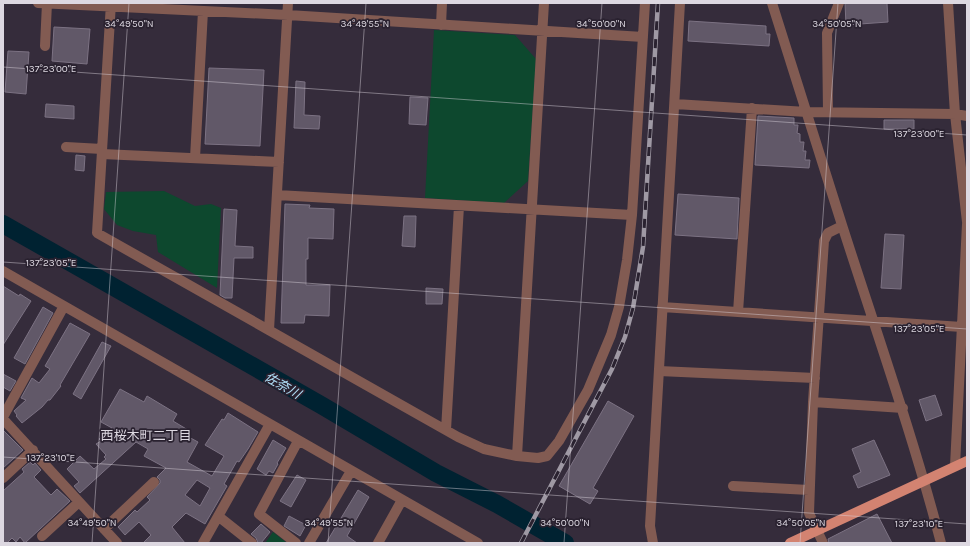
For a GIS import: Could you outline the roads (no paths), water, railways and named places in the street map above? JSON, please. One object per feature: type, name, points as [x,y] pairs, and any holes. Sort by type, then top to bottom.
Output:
[{"type":"main road","points":[[790,543],[967,461]]},
{"type":"street","points":[[38,3],[111,5],[288,15],[643,38]]},
{"type":"street","points":[[45,46],[47,3]]},
{"type":"street","points":[[269,330],[288,3]]},
{"type":"street","points":[[441,25],[442,3]]},
{"type":"street","points":[[517,456],[544,3]]},
{"type":"street","points":[[111,5],[97,233],[458,437],[484,449],[517,456],[538,458],[547,456],[559,441],[588,390],[612,335],[619,307],[627,260],[632,215],[645,3]]},
{"type":"street","points":[[653,543],[650,526],[680,3]]},
{"type":"street","points":[[772,3],[842,226],[925,481],[942,543]]},
{"type":"street","points":[[828,112],[827,33],[839,3]]},
{"type":"street","points":[[948,3],[955,114],[967,223],[965,312],[962,327],[955,466]]},
{"type":"street","points":[[194,158],[203,11]]},
{"type":"street","points":[[675,104],[807,112],[955,114],[967,116]]},
{"type":"street","points":[[738,312],[752,108]]},
{"type":"street","points":[[66,147],[194,158],[279,162]]},
{"type":"street","points":[[277,195],[459,206],[531,208],[632,215]]},
{"type":"street","points":[[446,430],[459,206]]},
{"type":"street","points":[[823,543],[816,531],[809,513],[818,318],[824,241],[828,233],[842,226]]},
{"type":"street","points":[[3,271],[478,543]]},
{"type":"street","points":[[64,306],[3,418],[117,543]]},
{"type":"street","points":[[662,307],[962,327]]},
{"type":"street","points":[[659,371],[815,378]]},
{"type":"street","points":[[813,402],[902,408]]},
{"type":"street","points":[[203,543],[270,424]]},
{"type":"street","points":[[296,543],[259,514],[298,441]]},
{"type":"street","points":[[3,478],[33,450]]},
{"type":"street","points":[[310,543],[351,471]]},
{"type":"street","points":[[104,529],[154,482]]},
{"type":"street","points":[[733,486],[809,490]]},
{"type":"street","points":[[378,543],[402,500]]},
{"type":"street","points":[[42,536],[80,502]]},
{"type":"street","points":[[218,516],[252,543]]},
{"type":"waterway","name":"佐奈川","points":[[3,224],[321,405],[436,473],[497,504],[565,543]]},
{"type":"railway","points":[[521,543],[612,369],[625,337],[633,308],[643,247],[658,3]]},
{"type":"district","name":"西桜木町二丁目","points":[[146,435]]}]
